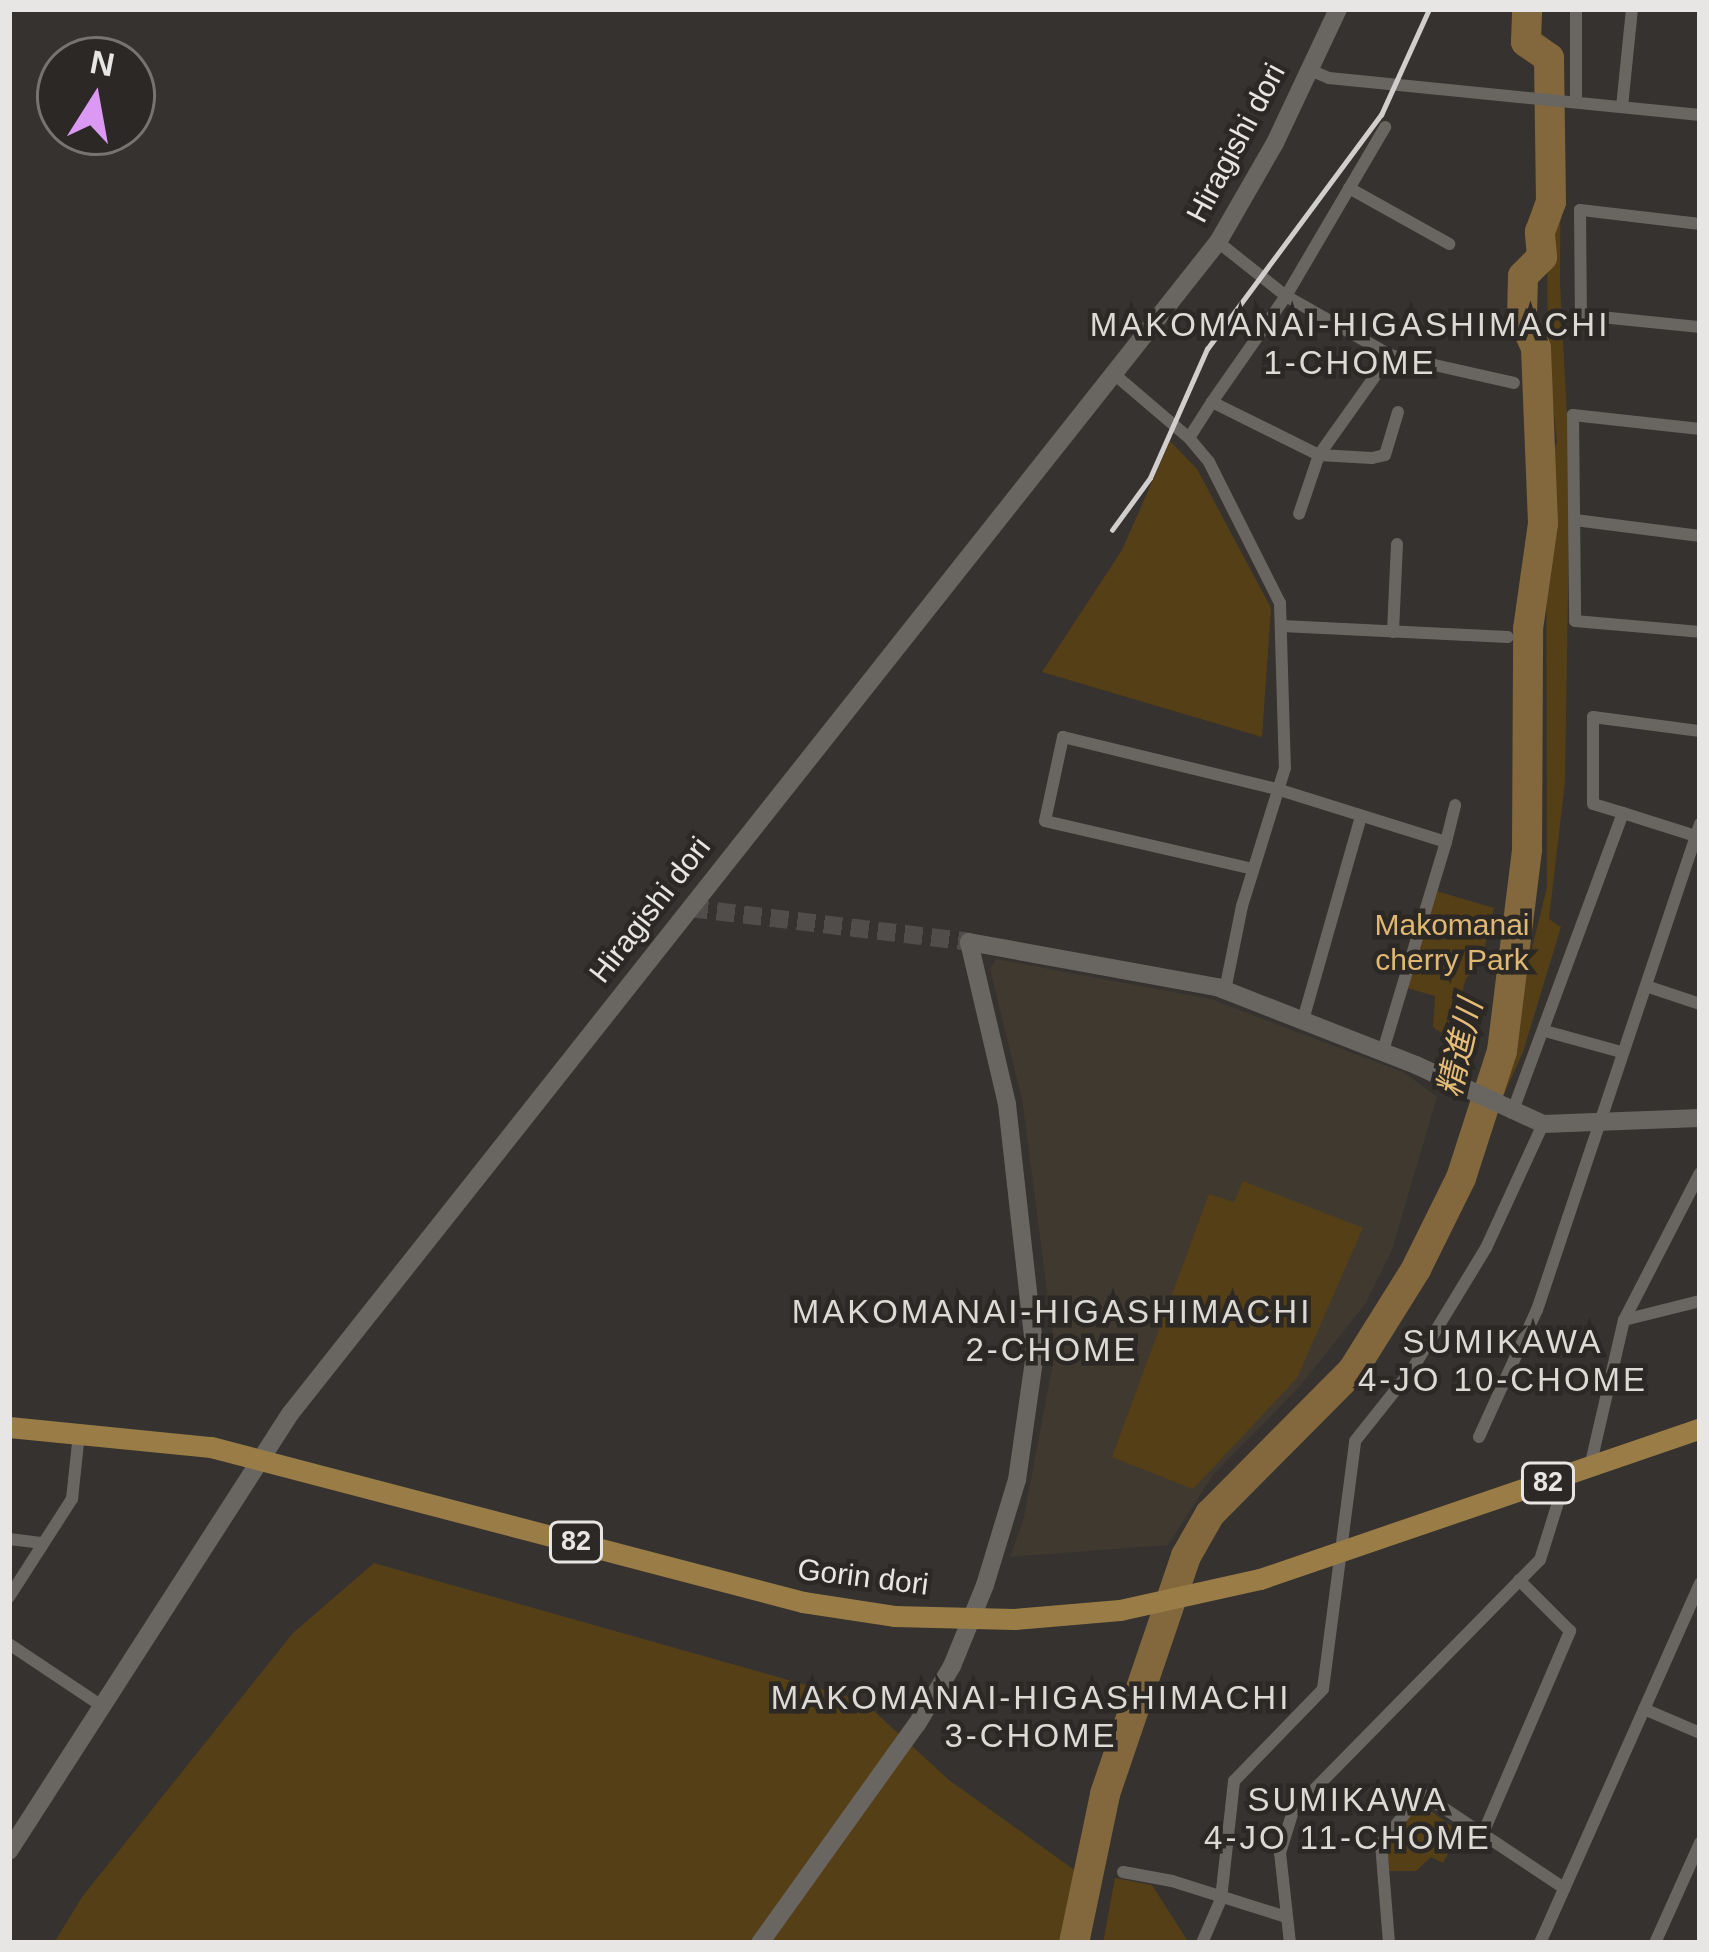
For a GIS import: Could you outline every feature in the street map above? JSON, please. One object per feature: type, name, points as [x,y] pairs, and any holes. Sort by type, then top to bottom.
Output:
[{"type":"main road","name":"Gorin dori","points":[[9,1426],[211,1448],[803,1603],[893,1616],[1014,1619],[1120,1610],[1260,1579],[1700,1428]]},
{"type":"street","name":"Hiragishi dori","points":[[9,1851],[259,1461],[402,1270],[1218,242],[1275,143],[1338,9]]},
{"type":"street","points":[[1570,101],[1576,9]]},
{"type":"street","points":[[1622,107],[1632,9]]},
{"type":"street","points":[[1310,70],[1329,78],[1700,115]]},
{"type":"street","points":[[1189,438],[1286,296],[1384,127]]},
{"type":"street","points":[[1349,188],[1449,244]]},
{"type":"street","points":[[1700,224],[1580,210],[1581,315],[1700,327]]},
{"type":"street","points":[[1218,242],[1286,296],[1390,355],[1514,383]]},
{"type":"street","points":[[1299,514],[1319,455],[1390,355]]},
{"type":"street","points":[[1114,374],[1189,438],[1209,462],[1270,583],[1282,626],[1285,768],[1253,869],[1225,990]]},
{"type":"street","points":[[1212,402],[1319,455],[1385,455],[1398,412]]},
{"type":"street","points":[[1700,429],[1573,415],[1575,621],[1700,632]]},
{"type":"street","points":[[1575,520],[1700,536]]},
{"type":"street","points":[[1394,632],[1396,544]]},
{"type":"street","points":[[1282,626],[1508,637]]},
{"type":"street","points":[[1479,1437],[1537,1310],[1698,830],[1592,804],[1593,717],[1700,731]]},
{"type":"street","points":[[1253,869],[1046,821],[1063,737],[1280,790],[1446,842]]},
{"type":"street","points":[[1383,1051],[1455,805]]},
{"type":"street","points":[[1506,1111],[1545,1030],[1623,813]]},
{"type":"street","points":[[1303,1020],[1361,816]]},
{"type":"street","points":[[1682,885],[1700,891]]},
{"type":"street","points":[[760,1943],[917,1724],[952,1666],[1008,1519],[1036,1354],[1007,1103],[969,942],[1225,990],[1383,1051],[1543,1124],[1599,1126],[1700,1118]]},
{"type":"street","points":[[1646,986],[1700,1004]]},
{"type":"street","points":[[1545,1030],[1621,1052]]},
{"type":"street","points":[[1202,1943],[1221,1899],[1234,1781],[1323,1689],[1355,1441],[1413,1368],[1486,1248],[1543,1124]]},
{"type":"street","points":[[1590,1467],[1624,1320],[1694,1200],[1700,1173]]},
{"type":"street","points":[[1624,1320],[1700,1301]]},
{"type":"street","points":[[9,1597],[72,1498],[79,1434]]},
{"type":"street","points":[[1290,1943],[1280,1852],[1293,1810],[1540,1560],[1566,1477]]},
{"type":"street","points":[[9,1539],[44,1543]]},
{"type":"street","points":[[1484,1831],[1570,1631],[1519,1580]]},
{"type":"street","points":[[1540,1943],[1700,1582]]},
{"type":"street","points":[[9,1644],[102,1706]]},
{"type":"street","points":[[1644,1709],[1700,1733]]},
{"type":"street","points":[[1389,1943],[1381,1844],[1421,1793],[1564,1888]]},
{"type":"street","points":[[1655,1943],[1700,1843]]},
{"type":"street","points":[[1123,1873],[1172,1881],[1286,1917]]},
{"type":"shaded area","points":[[996,959],[1211,999],[1405,1073],[1437,1097],[1392,1250],[1366,1303],[1300,1386],[1213,1475],[1168,1545],[1010,1557],[1023,1521],[1055,1352],[1022,1099],[990,969]]},
{"type":"green space","points":[[1546,106],[1561,107],[1560,283],[1570,473],[1565,782],[1549,919],[1561,927],[1523,1052],[1504,1094],[1497,1090],[1547,887],[1546,472],[1557,442],[1548,360]]},
{"type":"green space","points":[[1170,441],[1197,469],[1271,608],[1262,737],[1042,672],[1122,550]]},
{"type":"green space","name":"Makomanai cherry Park","points":[[1433,890],[1494,908],[1481,963],[1466,978],[1450,1039],[1433,1027],[1435,996],[1403,987]]},
{"type":"green space","points":[[1243,1181],[1363,1228],[1297,1378],[1193,1489],[1112,1457],[1209,1194],[1234,1202]]},
{"type":"green space","points":[[374,1563],[863,1701],[949,1780],[1080,1874],[1069,1943],[54,1943],[82,1897],[293,1633]]},
{"type":"green space","points":[[1414,1809],[1431,1811],[1460,1832],[1443,1863],[1431,1857],[1416,1871],[1386,1871],[1386,1846]]},
{"type":"green space","points":[[1115,1878],[1152,1885],[1189,1943],[1103,1943]]},
{"type":"waterway","name":"精進川","points":[[1074,1943],[1105,1794],[1186,1556],[1210,1514],[1353,1370],[1416,1269],[1461,1178],[1502,1051],[1527,850],[1528,629],[1543,523],[1536,348],[1522,317],[1523,276],[1542,257],[1540,232],[1551,202],[1549,58],[1526,42],[1527,9]]},
{"type":"tunnel","points":[[690,908],[969,942]]},
{"type":"railway","points":[[1112,530],[1150,478],[1207,349],[1381,115],[1429,9]]},
{"type":"district","name":"MAKOMANAI-HIGASHIMACHI 1-CHOME","points":[[1350,344]]},
{"type":"district","name":"MAKOMANAI-HIGASHIMACHI 2-CHOME","points":[[1052,1331]]},
{"type":"district","name":"SUMIKAWA 4-JO 10-CHOME","points":[[1503,1361]]},
{"type":"district","name":"MAKOMANAI-HIGASHIMACHI 3-CHOME","points":[[1031,1717]]},
{"type":"district","name":"SUMIKAWA 4-JO 11-CHOME","points":[[1348,1819]]}]
